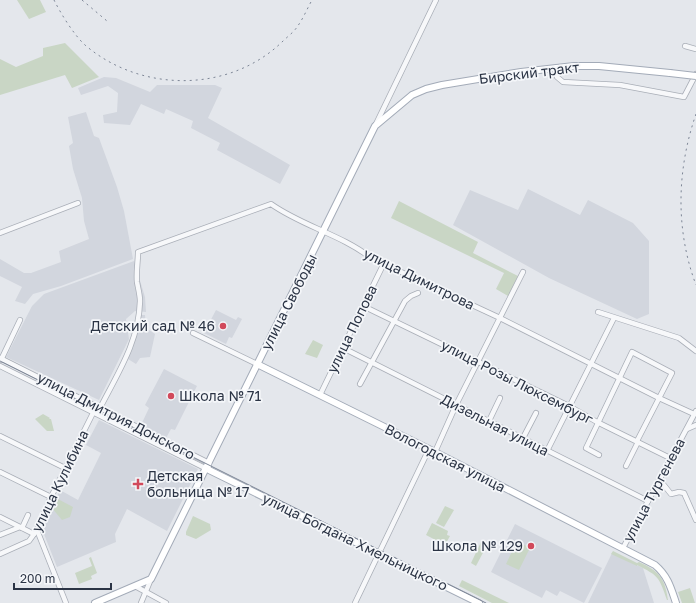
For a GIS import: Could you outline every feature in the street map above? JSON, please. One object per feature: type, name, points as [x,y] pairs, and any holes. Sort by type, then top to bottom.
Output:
[{"type":"main road","name":"Бирский тракт","points":[[376,126],[407,99],[426,89],[555,68],[587,66],[696,75]]},
{"type":"main road","name":"улица Свободы","points":[[152,579],[376,126]]},
{"type":"main road","name":"Вологодская улица","points":[[257,364],[432,450],[655,565],[664,572],[676,603]]},
{"type":"main road","name":"улица Богдана Хмельницкого","points":[[208,467],[378,554],[479,603]]},
{"type":"main road","points":[[95,603],[152,579]]},
{"type":"street","name":"улица Свободы","points":[[376,126],[436,0]]},
{"type":"street","points":[[684,46],[696,49]]},
{"type":"street","points":[[555,68],[557,77],[563,82],[620,85],[684,97],[696,75]]},
{"type":"street","points":[[0,233],[78,204]]},
{"type":"street","name":"улица Димитрова","points":[[100,408],[135,338],[140,299],[137,282],[138,252],[271,204],[384,263],[500,318],[659,398],[695,412]]},
{"type":"street","name":"улица Попова","points":[[320,395],[384,263]]},
{"type":"street","points":[[355,603],[378,554],[523,272]]},
{"type":"street","points":[[360,384],[405,301],[418,293]]},
{"type":"street","name":"улица Розы Люксембург","points":[[363,306],[569,406],[597,422],[670,458]]},
{"type":"street","points":[[598,312],[669,334],[679,338],[696,351]]},
{"type":"street","points":[[547,451],[614,318]]},
{"type":"street","points":[[0,362],[20,320]]},
{"type":"street","name":"Вологодская улица","points":[[193,333],[257,364]]},
{"type":"street","name":"Дизельная улица","points":[[343,348],[648,501]]},
{"type":"street","points":[[599,455],[586,448],[597,422],[632,352],[672,373],[626,466]]},
{"type":"street","name":"улица Дмитрия Донского","points":[[0,362],[100,408],[208,467]]},
{"type":"street","name":"улица Дмитрия Донского","points":[[0,362],[93,413],[208,467]]},
{"type":"street","points":[[489,421],[500,398]]},
{"type":"street","points":[[93,413],[100,408]]},
{"type":"street","name":"улица Тургенева","points":[[623,548],[695,412]]},
{"type":"street","name":"улица Кулибина","points":[[0,554],[29,541],[36,532],[51,497],[93,413]]},
{"type":"street","points":[[523,438],[536,413]]},
{"type":"street","points":[[687,428],[696,425]]},
{"type":"street","points":[[0,436],[65,468]]},
{"type":"street","points":[[0,472],[51,497]]},
{"type":"street","points":[[659,479],[671,494],[679,492],[684,494],[696,520]]},
{"type":"street","points":[[0,535],[21,527],[28,516]]},
{"type":"street","points":[[0,517],[36,532],[66,603]]},
{"type":"street","name":"улица Свободы","points":[[141,603],[152,579]]},
{"type":"street","points":[[135,586],[166,603]]},
{"type":"shaded area","points":[[104,77],[116,78],[150,92],[157,85],[215,85],[222,88],[208,118],[290,165],[280,184],[217,150],[220,143],[191,128],[193,121],[166,109],[164,114],[141,104],[130,125],[104,123],[103,115],[117,112],[118,93],[108,86],[81,95],[78,88]]},
{"type":"shaded area","points":[[86,112],[94,136],[99,138],[117,187],[124,211],[133,259],[61,286],[33,294],[25,304],[15,301],[22,287],[0,276],[0,259],[24,273],[31,273],[61,262],[59,251],[89,239],[84,221],[82,198],[73,169],[69,146],[73,143],[68,117]]},
{"type":"shaded area","points":[[528,189],[580,215],[588,200],[633,223],[649,241],[649,314],[637,319],[549,278],[453,225],[470,190],[518,210]]},
{"type":"shaded area","points":[[134,261],[145,297],[146,312],[135,311],[126,319],[129,339],[99,400],[6,357],[32,306],[44,294]]},
{"type":"shaded area","name":"Детский сад № 46","points":[[216,310],[236,320],[238,317],[242,319],[232,338],[229,337],[226,344],[204,333]]},
{"type":"shaded area","points":[[140,315],[145,315],[146,328],[155,334],[150,357],[140,358],[136,364],[128,359],[138,332]]},
{"type":"shaded area","name":"Школа № 71","points":[[164,369],[197,386],[175,430],[171,429],[166,438],[141,425],[149,408],[145,405]]},
{"type":"shaded area","name":"Детская больница № 17","points":[[99,420],[198,469],[167,531],[127,509],[115,534],[116,542],[57,567],[42,529],[60,490],[78,500],[101,453],[86,445]]},
{"type":"shaded area","name":"Школа № 129","points":[[515,524],[602,568],[584,603],[560,591],[557,596],[546,590],[542,598],[491,572]]},
{"type":"shaded area","points":[[612,553],[643,568],[654,603],[588,603]]},
{"type":"green space","points":[[17,0],[40,0],[46,12],[29,19]]},
{"type":"green space","points":[[65,43],[99,77],[72,88],[65,75],[0,95],[0,59],[16,67],[43,56],[43,48]]},
{"type":"green space","points":[[399,201],[478,242],[473,253],[518,276],[508,296],[496,289],[504,273],[391,218]]},
{"type":"green space","points":[[313,340],[323,345],[317,358],[305,354]]},
{"type":"green space","points":[[43,414],[51,419],[54,431],[47,431],[35,419]]},
{"type":"green space","points":[[56,498],[73,507],[70,517],[62,520],[51,507]]},
{"type":"green space","points":[[445,506],[454,510],[444,527],[436,523]]},
{"type":"green space","points":[[193,516],[210,524],[211,530],[196,539],[186,535]]},
{"type":"green space","points":[[432,523],[448,531],[447,535],[450,536],[445,545],[426,535]]},
{"type":"green space","points":[[517,541],[530,548],[519,570],[506,564]]},
{"type":"green space","points":[[481,542],[487,545],[476,566],[471,563]]},
{"type":"green space","points":[[613,551],[637,563],[639,562],[646,565],[656,572],[663,581],[668,600],[660,582],[654,575],[637,565],[611,554]]},
{"type":"green space","points":[[91,557],[97,573],[91,576],[92,579],[79,584],[75,573],[92,566],[89,558]]},
{"type":"green space","points":[[462,580],[509,603],[492,603],[459,586]]},
{"type":"green space","points":[[690,588],[695,603],[682,603],[678,592]]},
{"type":"tram line","points":[[0,361],[486,603]]},
{"type":"railway","points":[[54,0],[76,36],[85,45],[107,61],[132,72],[158,79],[185,81],[211,78],[237,71],[261,59],[294,31],[312,0]]},
{"type":"railway","points":[[82,0],[107,21]]},
{"type":"railway","points":[[696,114],[685,156],[681,199],[684,242],[696,285]]},
{"type":"place","name":"Детский сад № 46","points":[[223,326]]},
{"type":"place","name":"Школа № 71","points":[[171,396]]},
{"type":"place","name":"Детская больница № 17","points":[[138,484]]},
{"type":"place","name":"Школа № 129","points":[[531,546]]}]
